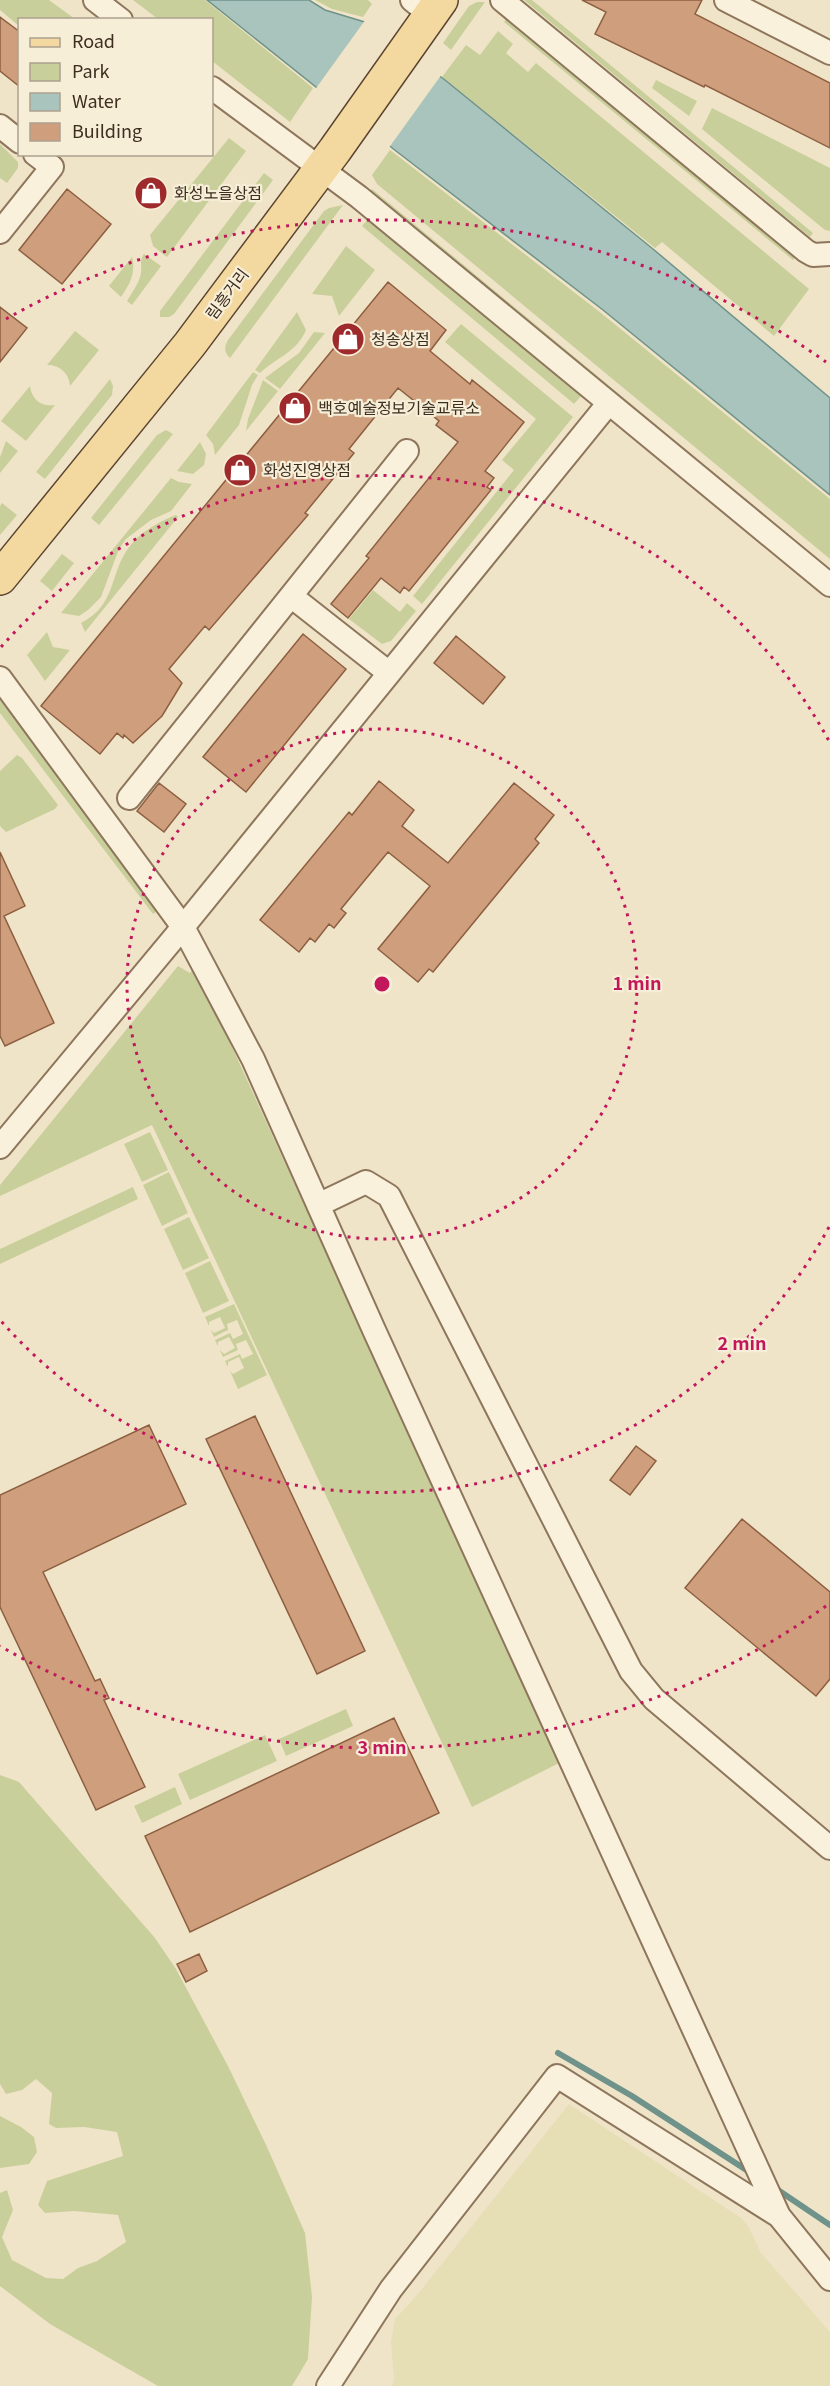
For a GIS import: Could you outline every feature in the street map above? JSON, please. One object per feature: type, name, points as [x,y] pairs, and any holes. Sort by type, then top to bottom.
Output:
[{"type":"main road","name":"림흥거리","points":[[0,578],[190,344],[328,160],[425,14]]},
{"type":"street","points":[[95,0],[118,18]]},
{"type":"street","points":[[502,0],[806,251],[813,255],[830,255]]},
{"type":"street","points":[[726,0],[830,53]]},
{"type":"street","points":[[213,88],[328,160],[359,197],[830,585]]},
{"type":"street","points":[[0,126],[18,140]]},
{"type":"street","points":[[0,232],[52,167],[38,156]]},
{"type":"street","points":[[3,1138],[183,927],[608,404]]},
{"type":"street","points":[[129,798],[407,451]]},
{"type":"street","points":[[291,596],[389,674]]},
{"type":"street","points":[[0,678],[183,927],[253,1059],[760,2170],[776,2210],[830,2279]]},
{"type":"street","points":[[318,1205],[366,1182],[389,1196],[631,1671],[654,1699],[830,1848]]},
{"type":"street","points":[[328,2386],[391,2289],[557,2076],[776,2210]]},
{"type":"shaded area","points":[[569,2104],[741,2218],[748,2226],[761,2253],[830,2332],[830,2386],[392,2386],[394,2379],[391,2342],[395,2319],[418,2294]]},
{"type":"green space","points":[[0,0],[49,0],[74,18],[18,18],[18,25],[0,10]]},
{"type":"green space","points":[[133,0],[205,0],[313,88],[290,122],[213,62],[213,18],[157,18]]},
{"type":"green space","points":[[315,0],[368,0],[372,4],[363,17],[332,9]]},
{"type":"green space","points":[[524,0],[532,0],[813,233],[810,237]]},
{"type":"green space","points":[[477,2],[485,2],[451,50],[443,43],[469,6]]},
{"type":"green space","points":[[507,18],[796,256],[793,260],[504,22]]},
{"type":"green space","points":[[498,31],[513,44],[506,53],[528,72],[536,63],[809,289],[774,336],[662,242],[655,248],[442,77],[466,45],[480,55]]},
{"type":"green space","points":[[656,80],[697,101],[689,116],[652,88]]},
{"type":"green space","points":[[712,108],[830,168],[830,231],[825,230],[702,129]]},
{"type":"green space","points":[[229,138],[246,151],[167,257],[153,246],[150,235]]},
{"type":"green space","points":[[0,144],[18,162],[18,168],[7,183],[0,178]]},
{"type":"green space","points":[[390,150],[601,313],[830,499],[830,559],[377,184],[372,175]]},
{"type":"green space","points":[[264,173],[273,180],[174,314],[169,317],[160,317],[160,311]]},
{"type":"green space","points":[[372,189],[830,569],[830,574],[370,193]]},
{"type":"green space","points":[[343,205],[230,358],[225,350],[228,340],[324,211]]},
{"type":"green space","points":[[370,217],[582,395],[574,404],[362,226]]},
{"type":"green space","points":[[346,246],[375,270],[339,316],[332,296],[312,294]]},
{"type":"green space","points":[[144,254],[161,266],[132,305],[127,301],[139,281]]},
{"type":"green space","points":[[132,257],[131,278],[121,297],[109,286]]},
{"type":"green space","points":[[297,312],[306,330],[302,338],[292,349],[260,373],[255,370]]},
{"type":"green space","points":[[461,324],[573,417],[422,604],[413,596],[514,470],[502,460],[536,419],[445,342]]},
{"type":"green space","points":[[75,331],[99,350],[70,386],[68,377],[63,371],[56,366],[47,365]]},
{"type":"green space","points":[[314,332],[325,333],[280,389],[265,378],[299,353]]},
{"type":"green space","points":[[253,372],[258,375],[252,385],[239,425],[215,455],[213,444],[206,435]]},
{"type":"green space","points":[[110,379],[113,386],[112,395],[45,479],[36,472]]},
{"type":"green space","points":[[263,380],[278,391],[246,431],[248,419]]},
{"type":"green space","points":[[30,386],[35,399],[41,404],[55,405],[26,441],[1,421]]},
{"type":"green space","points":[[166,430],[173,434],[99,525],[91,518],[157,435]]},
{"type":"green space","points":[[6,441],[18,451],[0,473],[0,457]]},
{"type":"green space","points":[[200,442],[206,454],[204,465],[193,474],[177,471]]},
{"type":"green space","points":[[171,478],[192,484],[171,511],[151,520],[126,539],[119,549],[101,597],[88,610],[79,616],[61,613]]},
{"type":"green space","points":[[2,503],[17,515],[0,535],[0,506]]},
{"type":"green space","points":[[176,515],[178,517],[85,632],[81,623],[92,616],[106,599],[127,550],[149,529]]},
{"type":"green space","points":[[62,554],[74,563],[52,591],[40,581]]},
{"type":"green space","points":[[373,590],[400,612],[407,603],[416,611],[391,641],[382,644],[349,619]]},
{"type":"green space","points":[[47,632],[53,647],[70,650],[45,681],[27,655]]},
{"type":"green space","points":[[0,700],[159,910],[153,914],[0,713]]},
{"type":"green space","points":[[17,755],[22,758],[58,805],[55,809],[6,832],[0,826],[0,771]]},
{"type":"green space","points":[[178,966],[190,973],[195,966],[559,1763],[472,1807],[152,1125],[0,1196],[0,1185]]},
{"type":"green space","points":[[150,1132],[168,1170],[142,1182],[124,1144]]},
{"type":"green space","points":[[169,1172],[188,1213],[162,1226],[143,1185]]},
{"type":"green space","points":[[133,1187],[138,1199],[0,1264],[0,1249]]},
{"type":"green space","points":[[189,1217],[209,1258],[183,1270],[164,1229]]},
{"type":"green space","points":[[210,1261],[229,1301],[203,1313],[185,1273]]},
{"type":"green space","points":[[234,1304],[267,1375],[238,1389],[230,1371],[233,1374],[244,1368],[239,1357],[228,1362],[228,1367],[225,1361],[240,1354],[242,1359],[253,1354],[246,1340],[236,1344],[238,1350],[223,1357],[220,1350],[224,1354],[235,1348],[229,1337],[218,1342],[218,1346],[215,1340],[230,1333],[233,1339],[243,1334],[237,1320],[227,1324],[228,1330],[214,1337],[211,1330],[214,1333],[225,1328],[220,1317],[209,1322],[209,1326],[205,1317]]},
{"type":"green space","points":[[346,1709],[353,1726],[286,1756],[279,1739]]},
{"type":"green space","points":[[265,1735],[277,1761],[190,1800],[178,1774]]},
{"type":"green space","points":[[0,1775],[19,1782],[155,1938],[176,1969],[229,2068],[267,2147],[305,2233],[312,2297],[308,2359],[292,2386],[158,2386],[50,2324],[0,2286],[0,2193],[7,2190],[13,2210],[2,2237],[12,2260],[46,2278],[63,2279],[78,2268],[97,2261],[126,2242],[118,2215],[74,2211],[45,2213],[38,2205],[47,2181],[123,2156],[117,2132],[84,2127],[56,2128],[49,2124],[52,2093],[36,2079],[22,2090],[6,2094],[0,2084]]},
{"type":"green space","points":[[175,1787],[182,1804],[142,1823],[134,1806]]},
{"type":"green space","points":[[0,2116],[34,2137],[37,2152],[29,2164],[0,2168]]},
{"type":"water","points":[[207,0],[309,0],[325,10],[368,23],[445,80],[653,249],[830,398],[830,495],[603,310],[396,151]]},
{"type":"pier","points":[[366,19],[442,74],[388,149],[314,91]]},
{"type":"building","points":[[582,0],[702,0],[695,14],[830,83],[830,148],[705,85],[704,87],[595,34],[606,12]]},
{"type":"building","points":[[0,17],[18,30],[18,85],[0,71]]},
{"type":"building","points":[[67,189],[111,224],[62,284],[19,250]]},
{"type":"building","points":[[388,282],[446,330],[430,351],[470,384],[472,380],[524,422],[485,471],[494,478],[487,487],[491,490],[409,591],[404,587],[400,593],[381,578],[348,618],[331,604],[369,558],[366,556],[458,442],[436,425],[439,421],[398,388],[349,449],[354,453],[305,513],[308,515],[209,630],[205,626],[169,669],[182,683],[162,716],[133,743],[124,735],[123,738],[117,733],[100,754],[41,706]]},
{"type":"building","points":[[0,307],[27,328],[0,362]]},
{"type":"building","points":[[303,634],[346,669],[246,792],[203,757]]},
{"type":"building","points":[[456,636],[505,677],[483,704],[434,663]]},
{"type":"building","points":[[379,781],[414,810],[402,826],[448,863],[514,783],[554,815],[535,839],[539,843],[433,972],[429,969],[418,982],[378,949],[430,886],[388,852],[341,909],[346,913],[334,928],[329,924],[315,942],[310,938],[299,952],[260,920],[349,812],[352,815]]},
{"type":"building","points":[[159,783],[186,804],[164,832],[137,811]]},
{"type":"building","points":[[0,852],[25,906],[4,916],[54,1023],[5,1046],[0,1036]]},
{"type":"building","points":[[255,1416],[365,1651],[317,1674],[206,1439]]},
{"type":"building","points":[[149,1425],[186,1504],[43,1572],[95,1681],[100,1679],[109,1698],[104,1700],[145,1787],[96,1810],[0,1607],[0,1495]]},
{"type":"building","points":[[636,1446],[656,1461],[630,1495],[610,1480]]},
{"type":"building","points":[[742,1519],[830,1592],[830,1679],[816,1696],[685,1588]]},
{"type":"building","points":[[394,1718],[439,1813],[190,1932],[145,1836]]},
{"type":"building","points":[[199,1954],[207,1971],[186,1982],[177,1964]]},
{"type":"waterway","points":[[558,2053],[632,2096],[751,2173]]},
{"type":"waterway","points":[[775,2188],[830,2225]]},
{"type":"place","name":"화성노을상점","points":[[151,193]]},
{"type":"place","name":"청송상점","points":[[348,339]]},
{"type":"place","name":"백호예술정보기술교류소","points":[[295,408]]},
{"type":"place","name":"화성진영상점","points":[[240,470]]}]
